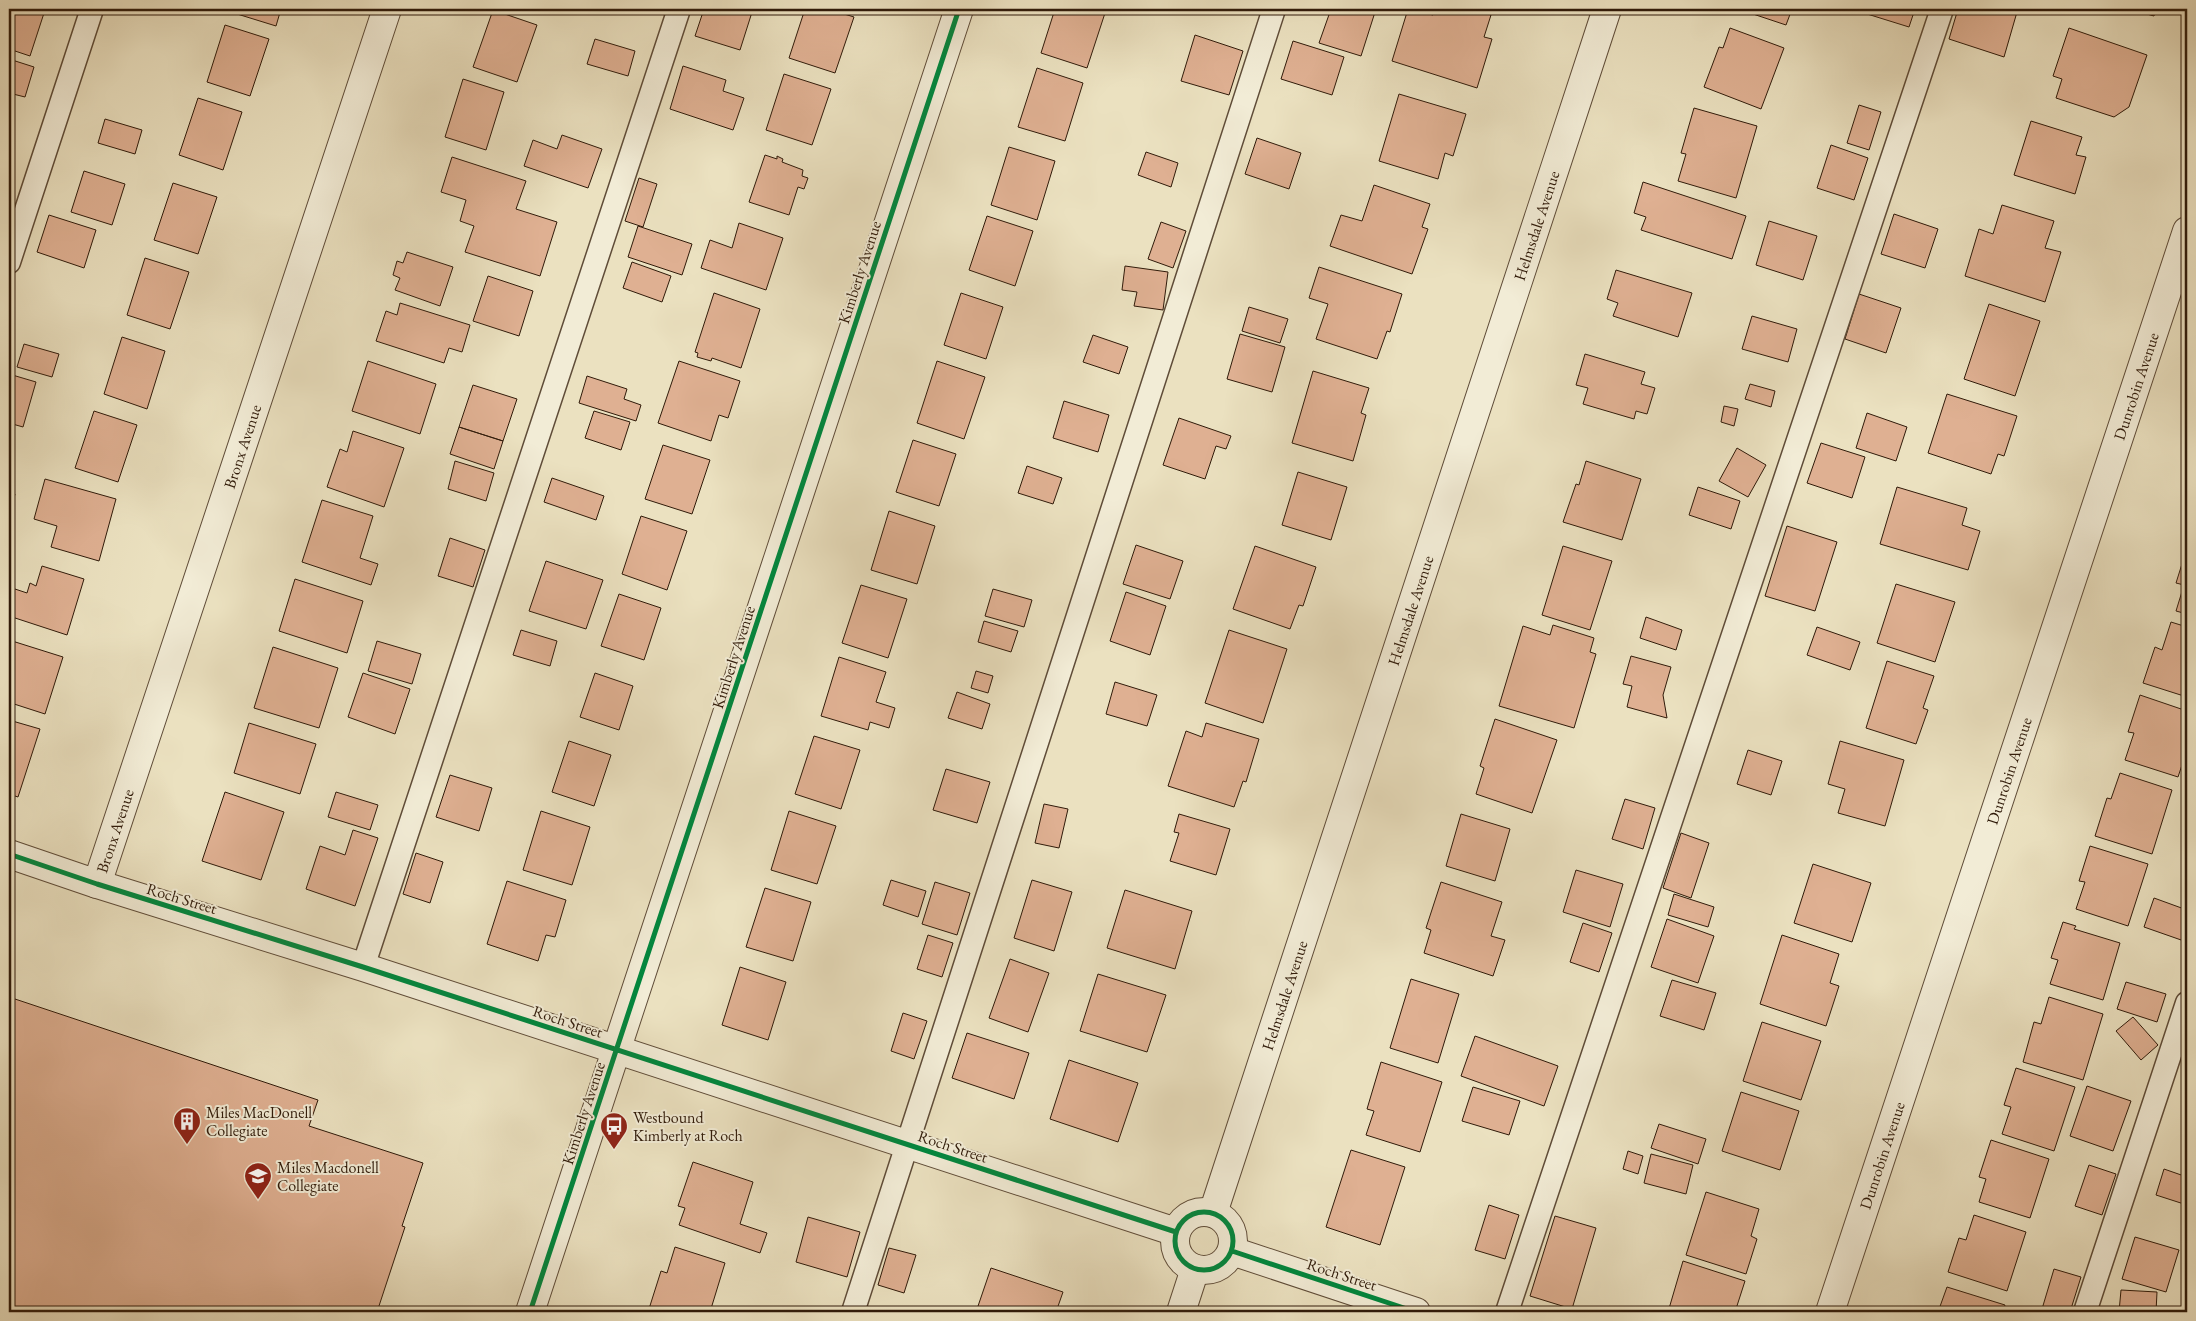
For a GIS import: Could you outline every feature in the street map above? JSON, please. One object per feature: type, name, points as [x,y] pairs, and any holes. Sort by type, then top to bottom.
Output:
[{"type":"street","name":"Bronx Avenue","points":[[97,884],[387,9]]},
{"type":"street","name":"Kimberly Avenue","points":[[530,1312],[959,9]]},
{"type":"street","name":"Helmsdale Avenue","points":[[1213,1213],[1607,9]]},
{"type":"street","name":"Dunrobin Avenue","points":[[1830,1312],[2187,230]]},
{"type":"street","name":"Roch Street","points":[[9,854],[97,884],[363,967],[1176,1232]]},
{"type":"street","points":[[1201,1212],[1213,1213],[1224,1220],[1232,1231],[1234,1244],[1225,1262],[1214,1269],[1201,1271],[1179,1258],[1175,1245],[1176,1232],[1188,1217],[1201,1212]]},
{"type":"street","name":"Roch Street","points":[[1232,1251],[1416,1312]]},
{"type":"street","points":[[1181,1312],[1195,1269]]},
{"type":"lane","points":[[9,262],[92,9]]},
{"type":"lane","points":[[363,967],[679,9]]},
{"type":"lane","points":[[853,1312],[1274,9]]},
{"type":"lane","points":[[1508,1312],[1942,9]]},
{"type":"lane","points":[[2085,1312],[2187,1003]]},
{"type":"building","points":[[9,9],[45,10],[30,56],[9,49]]},
{"type":"building","points":[[221,9],[281,9],[276,26]]},
{"type":"building","points":[[704,9],[753,9],[740,50],[695,36]]},
{"type":"building","points":[[805,9],[828,9],[854,17],[835,73],[789,58]]},
{"type":"building","points":[[1055,9],[1106,10],[1087,68],[1041,53]]},
{"type":"building","points":[[1331,9],[1376,9],[1361,56],[1319,43]]},
{"type":"building","points":[[1408,9],[1433,15],[1435,9],[1471,9],[1491,15],[1484,37],[1492,39],[1477,88],[1392,61]]},
{"type":"building","points":[[1738,9],[1792,9],[1786,25]]},
{"type":"building","points":[[1866,9],[1915,9],[1909,27],[1864,13]]},
{"type":"building","points":[[1958,9],[2006,9],[2017,12],[2004,57],[1949,39]]},
{"type":"building","points":[[2128,9],[2156,9],[2154,16]]},
{"type":"building","points":[[493,10],[537,25],[517,82],[473,67]]},
{"type":"building","points":[[225,25],[269,39],[250,96],[207,82]]},
{"type":"building","points":[[1730,28],[1784,48],[1761,109],[1704,87],[1719,47],[1723,48]]},
{"type":"building","points":[[2069,28],[2147,55],[2129,107],[2114,117],[2056,98],[2062,79],[2053,76]]},
{"type":"building","points":[[1195,35],[1243,51],[1229,95],[1181,81]]},
{"type":"building","points":[[595,39],[635,51],[628,76],[587,64]]},
{"type":"building","points":[[1293,41],[1344,57],[1332,95],[1281,79]]},
{"type":"building","points":[[9,59],[34,67],[25,97],[9,93]]},
{"type":"building","points":[[683,66],[726,80],[723,91],[744,98],[733,130],[670,109]]},
{"type":"building","points":[[1037,68],[1083,83],[1065,141],[1018,127]]},
{"type":"building","points":[[784,74],[831,89],[812,145],[766,130]]},
{"type":"building","points":[[463,79],[504,92],[486,150],[445,137]]},
{"type":"building","points":[[1399,94],[1466,114],[1453,156],[1445,153],[1438,179],[1379,161]]},
{"type":"building","points":[[198,98],[242,112],[223,170],[179,155]]},
{"type":"building","points":[[1859,105],[1881,112],[1869,150],[1847,143]]},
{"type":"building","points":[[1694,108],[1757,126],[1736,198],[1678,181],[1686,154],[1681,153]]},
{"type":"building","points":[[105,119],[142,130],[135,154],[98,143]]},
{"type":"building","points":[[2031,121],[2082,137],[2076,155],[2086,157],[2075,194],[2014,175]]},
{"type":"building","points":[[562,135],[602,149],[588,188],[524,166],[533,140],[557,149]]},
{"type":"building","points":[[1257,138],[1301,153],[1289,189],[1245,174]]},
{"type":"building","points":[[1831,145],[1868,158],[1854,200],[1817,188]]},
{"type":"building","points":[[1009,147],[1055,161],[1037,220],[991,205]]},
{"type":"building","points":[[1146,152],[1178,163],[1171,187],[1138,175]]},
{"type":"building","points":[[765,155],[777,159],[777,156],[783,159],[782,162],[803,170],[802,176],[808,178],[804,189],[798,187],[789,215],[749,202]]},
{"type":"building","points":[[452,157],[526,181],[516,209],[557,222],[540,276],[465,252],[474,226],[460,221],[466,200],[441,192]]},
{"type":"building","points":[[84,171],[125,184],[112,225],[71,212]]},
{"type":"building","points":[[639,178],[657,184],[643,227],[625,221]]},
{"type":"building","points":[[1643,182],[1746,216],[1732,259],[1641,230],[1646,217],[1634,213]]},
{"type":"building","points":[[173,183],[217,197],[198,254],[154,240]]},
{"type":"building","points":[[1374,185],[1430,204],[1422,227],[1428,229],[1412,274],[1330,246],[1341,215],[1362,221]]},
{"type":"building","points":[[2002,205],[2054,221],[2045,248],[2061,252],[2045,302],[1965,276],[1979,229],[1993,234]]},
{"type":"building","points":[[1894,214],[1938,229],[1925,268],[1881,254]]},
{"type":"building","points":[[49,215],[96,230],[84,268],[37,252]]},
{"type":"building","points":[[987,216],[1033,231],[1015,286],[969,270]]},
{"type":"building","points":[[1769,221],[1817,236],[1803,280],[1756,265]]},
{"type":"building","points":[[1161,222],[1186,231],[1173,268],[1148,259]]},
{"type":"building","points":[[739,223],[783,238],[766,290],[701,268],[710,240],[732,248]]},
{"type":"building","points":[[638,226],[692,244],[682,275],[628,257]]},
{"type":"building","points":[[407,252],[453,267],[440,306],[395,290],[400,278],[393,275],[397,261],[403,263]]},
{"type":"building","points":[[145,258],[189,272],[170,329],[127,315]]},
{"type":"building","points":[[632,262],[671,276],[662,302],[623,288]]},
{"type":"building","points":[[1125,266],[1168,272],[1163,310],[1134,306],[1137,292],[1122,290]]},
{"type":"building","points":[[1319,267],[1402,294],[1390,332],[1387,331],[1377,359],[1316,339],[1328,304],[1309,298]]},
{"type":"building","points":[[1616,270],[1692,293],[1678,337],[1613,316],[1618,303],[1607,299]]},
{"type":"building","points":[[488,276],[533,291],[519,336],[473,321]]},
{"type":"building","points":[[714,293],[760,309],[741,368],[712,358],[711,361],[697,357],[698,353],[695,352]]},
{"type":"building","points":[[961,293],[1003,307],[986,359],[944,345]]},
{"type":"building","points":[[1859,294],[1901,308],[1886,353],[1845,339]]},
{"type":"building","points":[[400,303],[470,325],[462,352],[449,348],[444,363],[376,341],[386,311],[397,315]]},
{"type":"building","points":[[1989,304],[2040,321],[2015,396],[1964,379]]},
{"type":"building","points":[[1249,307],[1288,319],[1280,343],[1242,331]]},
{"type":"building","points":[[1752,316],[1797,329],[1788,362],[1742,349]]},
{"type":"building","points":[[1240,334],[1285,347],[1272,392],[1227,379]]},
{"type":"building","points":[[1093,335],[1128,347],[1119,374],[1083,362]]},
{"type":"building","points":[[122,337],[165,351],[147,409],[104,394]]},
{"type":"building","points":[[24,344],[59,354],[52,377],[17,367]]},
{"type":"building","points":[[1585,354],[1645,372],[1641,384],[1655,388],[1647,414],[1636,411],[1634,419],[1583,404],[1588,388],[1576,385]]},
{"type":"building","points":[[368,361],[436,384],[420,434],[352,411]]},
{"type":"building","points":[[679,361],[740,381],[728,418],[719,415],[711,441],[658,423]]},
{"type":"building","points":[[937,361],[985,377],[964,439],[917,423]]},
{"type":"building","points":[[1313,371],[1369,388],[1361,413],[1366,415],[1353,461],[1292,443]]},
{"type":"building","points":[[9,374],[36,382],[23,427],[9,423]]},
{"type":"building","points":[[587,376],[627,389],[624,399],[641,405],[636,421],[579,403]]},
{"type":"building","points":[[1750,384],[1775,391],[1771,407],[1745,399]]},
{"type":"building","points":[[473,385],[517,399],[503,441],[459,427]]},
{"type":"building","points":[[1947,394],[2017,416],[2004,456],[1998,454],[1991,474],[1928,453]]},
{"type":"building","points":[[1064,401],[1109,415],[1098,452],[1053,438]]},
{"type":"building","points":[[1724,406],[1738,409],[1734,426],[1721,422]]},
{"type":"building","points":[[94,411],[137,425],[118,482],[75,468]]},
{"type":"building","points":[[594,411],[630,422],[621,450],[585,438]]},
{"type":"building","points":[[1867,413],[1907,427],[1896,461],[1856,448]]},
{"type":"building","points":[[1179,418],[1231,436],[1226,449],[1216,446],[1205,479],[1163,465]]},
{"type":"building","points":[[459,427],[503,441],[494,469],[450,454]]},
{"type":"building","points":[[353,431],[404,448],[384,507],[327,487],[340,449],[347,452]]},
{"type":"building","points":[[913,440],[956,454],[939,506],[896,492]]},
{"type":"building","points":[[1821,443],[1865,457],[1852,498],[1807,483]]},
{"type":"building","points":[[663,445],[710,460],[692,514],[645,499]]},
{"type":"building","points":[[1737,448],[1766,465],[1748,497],[1719,481]]},
{"type":"building","points":[[455,461],[494,473],[486,501],[448,489]]},
{"type":"building","points":[[1586,461],[1641,479],[1622,540],[1563,522],[1576,484],[1579,485]]},
{"type":"building","points":[[1027,466],[1062,478],[1053,504],[1018,493]]},
{"type":"building","points":[[1298,472],[1347,487],[1331,540],[1282,525]]},
{"type":"building","points":[[552,478],[604,496],[596,520],[544,502]]},
{"type":"building","points":[[45,479],[116,499],[99,561],[51,547],[57,526],[34,519]]},
{"type":"building","points":[[1698,487],[1740,501],[1731,529],[1689,515]]},
{"type":"building","points":[[1897,487],[1967,508],[1962,525],[1980,531],[1968,570],[1880,544]]},
{"type":"building","points":[[9,493],[15,494],[9,517]]},
{"type":"building","points":[[322,500],[373,516],[360,558],[378,564],[371,585],[302,562]]},
{"type":"building","points":[[889,511],[935,526],[917,584],[871,570]]},
{"type":"building","points":[[641,516],[687,531],[667,590],[622,574]]},
{"type":"building","points":[[1787,526],[1837,542],[1815,611],[1765,596]]},
{"type":"building","points":[[450,538],[485,550],[473,587],[438,576]]},
{"type":"building","points":[[1136,545],[1183,561],[1170,599],[1123,584]]},
{"type":"building","points":[[1255,546],[1316,567],[1303,606],[1299,605],[1290,629],[1233,609]]},
{"type":"building","points":[[1563,546],[1612,561],[1590,630],[1542,615]]},
{"type":"building","points":[[2187,548],[2187,614],[2176,611],[2184,585],[2176,583]]},
{"type":"building","points":[[546,561],[603,580],[586,629],[529,611]]},
{"type":"building","points":[[42,566],[84,579],[67,635],[9,616],[9,587],[27,593],[30,583],[36,586]]},
{"type":"building","points":[[295,579],[363,601],[347,653],[279,631]]},
{"type":"building","points":[[1896,584],[1955,602],[1935,662],[1877,643]]},
{"type":"building","points":[[861,585],[907,599],[888,658],[842,643]]},
{"type":"building","points":[[993,589],[1032,600],[1024,627],[985,616]]},
{"type":"building","points":[[1126,592],[1166,606],[1150,655],[1110,641]]},
{"type":"building","points":[[619,594],[661,608],[644,660],[601,646]]},
{"type":"building","points":[[1646,617],[1682,630],[1676,650],[1640,638]]},
{"type":"building","points":[[984,621],[1018,631],[1011,652],[978,642]]},
{"type":"building","points":[[2171,622],[2187,627],[2187,697],[2143,683],[2155,647],[2162,650]]},
{"type":"building","points":[[1553,625],[1594,638],[1590,652],[1596,654],[1574,728],[1499,706],[1523,626],[1550,635]]},
{"type":"building","points":[[1817,627],[1860,642],[1850,670],[1807,655]]},
{"type":"building","points":[[521,630],[557,641],[550,666],[513,655]]},
{"type":"building","points":[[1229,630],[1287,649],[1263,723],[1205,703]]},
{"type":"building","points":[[9,640],[63,657],[45,714],[11,703],[13,696],[9,695]]},
{"type":"building","points":[[377,641],[421,654],[412,684],[368,671]]},
{"type":"building","points":[[273,647],[338,668],[319,728],[254,708]]},
{"type":"building","points":[[1631,656],[1671,667],[1663,695],[1667,718],[1627,707],[1632,686],[1623,684]]},
{"type":"building","points":[[839,657],[886,672],[876,702],[895,708],[889,728],[870,722],[868,730],[821,716]]},
{"type":"building","points":[[1887,661],[1934,676],[1923,708],[1928,710],[1916,744],[1866,728]]},
{"type":"building","points":[[976,671],[993,676],[988,693],[971,688]]},
{"type":"building","points":[[363,673],[410,689],[395,734],[348,717]]},
{"type":"building","points":[[595,673],[633,686],[619,730],[580,717]]},
{"type":"building","points":[[1115,682],[1157,695],[1147,726],[1106,714]]},
{"type":"building","points":[[957,692],[990,704],[982,729],[948,718]]},
{"type":"building","points":[[2140,695],[2187,711],[2187,750],[2178,777],[2125,760],[2134,733],[2128,732]]},
{"type":"building","points":[[1495,719],[1557,740],[1532,813],[1476,794],[1484,768],[1480,766]]},
{"type":"building","points":[[9,720],[40,729],[18,797],[9,794]]},
{"type":"building","points":[[249,723],[316,744],[300,794],[234,773]]},
{"type":"building","points":[[1206,723],[1259,739],[1246,782],[1243,781],[1234,807],[1168,786],[1186,731],[1202,737]]},
{"type":"building","points":[[814,736],[860,750],[841,809],[795,794]]},
{"type":"building","points":[[569,741],[611,755],[594,806],[552,792]]},
{"type":"building","points":[[1840,741],[1904,760],[1885,826],[1838,813],[1845,789],[1828,784]]},
{"type":"building","points":[[1748,750],[1782,761],[1771,795],[1737,784]]},
{"type":"building","points":[[946,769],[990,782],[977,823],[933,810]]},
{"type":"building","points":[[2120,773],[2172,790],[2152,854],[2095,836],[2107,798],[2111,799]]},
{"type":"building","points":[[450,775],[492,788],[479,831],[436,817]]},
{"type":"building","points":[[225,792],[284,812],[261,880],[202,861]]},
{"type":"building","points":[[336,792],[378,805],[370,830],[328,817]]},
{"type":"building","points":[[1625,799],[1655,808],[1643,849],[1612,839]]},
{"type":"building","points":[[1044,804],[1068,809],[1059,848],[1035,843]]},
{"type":"building","points":[[541,811],[590,827],[572,885],[523,870]]},
{"type":"building","points":[[789,811],[836,826],[817,884],[771,870]]},
{"type":"building","points":[[1179,814],[1230,829],[1216,875],[1170,861],[1179,833],[1174,832]]},
{"type":"building","points":[[1461,814],[1510,829],[1495,881],[1446,866]]},
{"type":"building","points":[[353,830],[378,838],[355,906],[306,889],[320,846],[345,855]]},
{"type":"building","points":[[1681,833],[1709,843],[1691,898],[1663,888]]},
{"type":"building","points":[[2090,846],[2148,864],[2128,926],[2076,909],[2085,882],[2079,881]]},
{"type":"building","points":[[416,853],[443,862],[430,903],[403,894]]},
{"type":"building","points":[[1813,864],[1871,883],[1852,942],[1794,923]]},
{"type":"building","points":[[1576,870],[1623,884],[1610,927],[1563,912]]},
{"type":"building","points":[[891,880],[926,891],[918,917],[883,905]]},
{"type":"building","points":[[1032,880],[1072,892],[1054,951],[1014,938]]},
{"type":"building","points":[[507,881],[566,900],[555,937],[546,935],[538,961],[487,944]]},
{"type":"building","points":[[935,882],[970,893],[957,935],[922,924]]},
{"type":"building","points":[[1441,882],[1502,902],[1491,936],[1505,940],[1493,976],[1424,953],[1431,930],[1426,928]]},
{"type":"building","points":[[765,888],[811,902],[793,961],[746,947]]},
{"type":"building","points":[[1125,890],[1192,911],[1175,969],[1107,948]]},
{"type":"building","points":[[1674,894],[1714,907],[1708,927],[1668,915]]},
{"type":"building","points":[[2154,898],[2187,910],[2187,931],[2184,941],[2144,927]]},
{"type":"building","points":[[1667,919],[1714,936],[1698,983],[1651,967]]},
{"type":"building","points":[[2063,922],[2076,926],[2074,929],[2120,943],[2103,1000],[2050,984],[2058,960],[2051,958]]},
{"type":"building","points":[[1583,923],[1612,933],[1599,972],[1570,962]]},
{"type":"building","points":[[928,935],[953,943],[942,977],[917,969]]},
{"type":"building","points":[[1782,935],[1839,954],[1830,983],[1839,986],[1826,1026],[1760,1004]]},
{"type":"building","points":[[1010,959],[1049,973],[1028,1032],[989,1018]]},
{"type":"building","points":[[740,967],[786,982],[768,1040],[722,1025]]},
{"type":"building","points":[[1098,974],[1166,995],[1147,1052],[1080,1031]]},
{"type":"building","points":[[1411,979],[1459,994],[1438,1063],[1390,1048]]},
{"type":"building","points":[[1672,980],[1716,993],[1704,1030],[1660,1016]]},
{"type":"building","points":[[2126,982],[2166,994],[2157,1022],[2117,1009]]},
{"type":"building","name":"Miles MacDonell Collegiate","points":[[9,997],[318,1100],[309,1126],[423,1163],[402,1226],[405,1227],[377,1312],[9,1312]]},
{"type":"building","points":[[2049,997],[2103,1014],[2083,1080],[2023,1062],[2034,1022],[2041,1024]]},
{"type":"building","points":[[903,1013],[927,1021],[914,1059],[891,1051]]},
{"type":"building","points":[[2133,1017],[2158,1045],[2141,1060],[2116,1031]]},
{"type":"building","points":[[1762,1022],[1821,1041],[1801,1100],[1743,1081]]},
{"type":"building","points":[[967,1033],[1029,1053],[1014,1099],[952,1078]]},
{"type":"building","points":[[1475,1036],[1558,1066],[1544,1106],[1461,1076]]},
{"type":"building","points":[[1069,1060],[1138,1083],[1118,1142],[1050,1119]]},
{"type":"building","points":[[1381,1062],[1442,1082],[1420,1152],[1366,1135],[1374,1111],[1367,1109]]},
{"type":"building","points":[[2016,1068],[2075,1087],[2054,1151],[2002,1134],[2011,1107],[2004,1105]]},
{"type":"building","points":[[2087,1086],[2131,1101],[2113,1151],[2070,1136]]},
{"type":"building","points":[[1473,1087],[1520,1101],[1509,1135],[1462,1121]]},
{"type":"building","points":[[1741,1092],[1799,1111],[1780,1170],[1722,1151]]},
{"type":"building","points":[[1659,1124],[1706,1139],[1698,1164],[1651,1148]]},
{"type":"building","points":[[1991,1140],[2049,1159],[2030,1218],[1979,1202],[1986,1179],[1979,1177]]},
{"type":"building","points":[[1351,1150],[1405,1167],[1380,1245],[1326,1227]]},
{"type":"building","points":[[1628,1151],[1643,1156],[1638,1174],[1623,1169]]},
{"type":"building","points":[[1651,1154],[1693,1165],[1686,1194],[1644,1183]]},
{"type":"building","points":[[693,1162],[753,1182],[740,1224],[767,1233],[760,1253],[679,1225],[685,1208],[678,1206]]},
{"type":"building","points":[[2089,1165],[2116,1174],[2102,1215],[2075,1206]]},
{"type":"building","points":[[2164,1169],[2187,1177],[2187,1205],[2156,1195]]},
{"type":"building","points":[[1706,1192],[1759,1209],[1751,1236],[1757,1239],[1746,1274],[1686,1255]]},
{"type":"building","points":[[1489,1205],[1519,1215],[1505,1259],[1475,1250]]},
{"type":"building","points":[[1974,1215],[2026,1232],[2007,1291],[1948,1272],[1959,1238],[1966,1240]]},
{"type":"building","points":[[1555,1216],[1596,1228],[1572,1309],[1530,1296]]},
{"type":"building","points":[[808,1217],[860,1232],[847,1277],[796,1262]]},
{"type":"building","points":[[2135,1237],[2179,1250],[2166,1292],[2122,1279]]},
{"type":"building","points":[[675,1247],[725,1263],[710,1312],[648,1312],[661,1271],[667,1273]]},
{"type":"building","points":[[889,1248],[916,1255],[904,1293],[878,1285]]},
{"type":"building","points":[[1683,1261],[1745,1281],[1735,1312],[1668,1312]]},
{"type":"building","points":[[991,1268],[1063,1292],[1056,1312],[976,1312]]},
{"type":"building","points":[[2054,1269],[2081,1277],[2070,1312],[2052,1312],[2042,1309]]},
{"type":"building","points":[[1947,1287],[2005,1305],[2003,1312],[1938,1312]]},
{"type":"building","points":[[2121,1290],[2157,1292],[2156,1312],[2119,1312]]},
{"type":"cycle path","points":[[530,1312],[959,9]]},
{"type":"cycle path","points":[[9,854],[97,884],[363,967],[1176,1232]]},
{"type":"cycle path","points":[[1198,1212],[1210,1212],[1225,1220],[1233,1235],[1233,1241],[1233,1247],[1225,1262],[1210,1270],[1198,1270],[1183,1262],[1175,1247],[1175,1235],[1183,1220],[1198,1212]]},
{"type":"cycle path","points":[[1232,1251],[1416,1312]]},
{"type":"place","name":"Miles MacDonell Collegiate","points":[[187,1145]]},
{"type":"place","name":"Westbound Kimberly at Roch","points":[[614,1150]]},
{"type":"place","name":"Miles Macdonell Collegiate","points":[[258,1200]]}]
